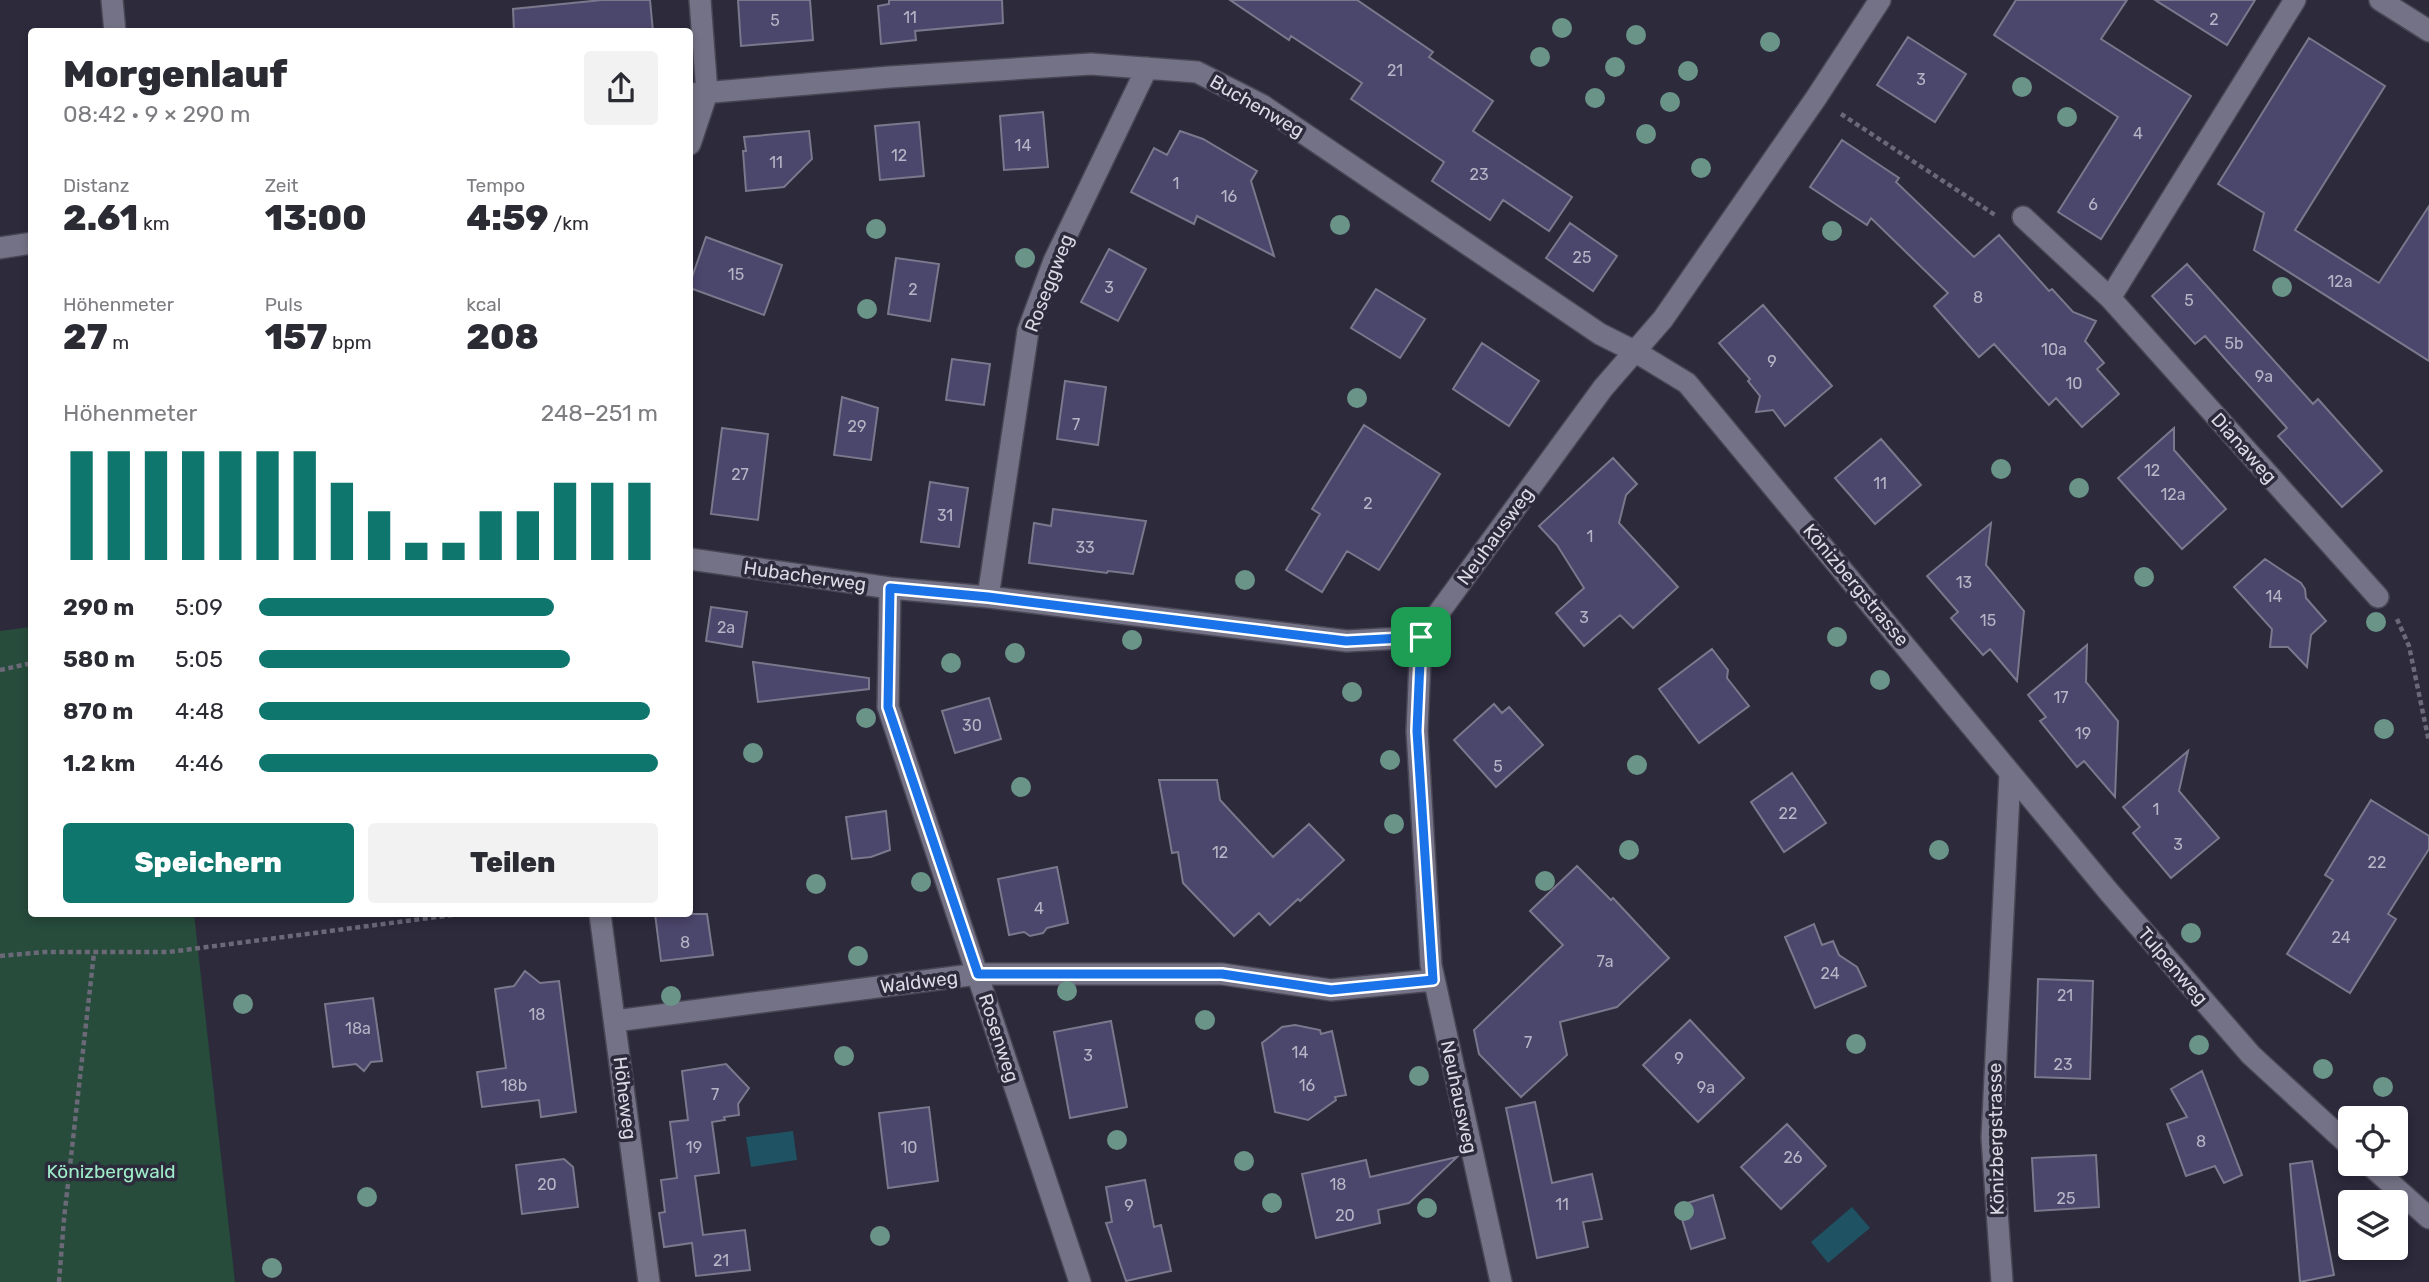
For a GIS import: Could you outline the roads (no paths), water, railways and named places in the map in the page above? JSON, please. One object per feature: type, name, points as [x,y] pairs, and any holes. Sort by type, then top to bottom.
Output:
[{"type":"street","points":[[112,0],[115,28]]},
{"type":"street","points":[[693,125],[698,93],[700,0]]},
{"type":"street","points":[[1636,352],[1663,319],[1816,98],[1880,0]]},
{"type":"street","points":[[2110,298],[2295,0]]},
{"type":"street","points":[[2380,0],[2429,31]]},
{"type":"street","name":"Buchenweg","points":[[698,93],[1091,64],[1197,72],[1262,105],[1600,334],[1636,352]]},
{"type":"street","name":"Roseggweg","points":[[988,597],[1028,331],[1054,261],[1147,68]]},
{"type":"street","name":"Dianaweg","points":[[2023,217],[2110,298],[2378,597]]},
{"type":"street","points":[[0,248],[28,244]]},
{"type":"street","name":"Neuhausweg","points":[[1501,1282],[1433,980],[1417,731],[1421,637],[1603,388],[1636,352]]},
{"type":"street","name":"Könizbergstrasse","points":[[1636,352],[1688,383],[2010,773],[1992,1138],[2002,1282]]},
{"type":"street","name":"Hubacherweg","points":[[693,559],[890,588],[988,597],[1346,641],[1421,637]]},
{"type":"street","name":"Rosenweg","points":[[890,588],[888,707],[1080,1282]]},
{"type":"street","name":"Tulpenweg","points":[[2010,773],[2251,1055],[2338,1135]]},
{"type":"street","name":"Höheweg","points":[[600,917],[649,1282]]},
{"type":"street","name":"Waldweg","points":[[615,1021],[978,974],[1222,974],[1331,990],[1433,980]]},
{"type":"street","points":[[2382,1176],[2429,1219]]},
{"type":"water","points":[[793,1131],[797,1160],[751,1167],[746,1137]]},
{"type":"water","points":[[1852,1207],[1870,1228],[1828,1263],[1811,1242]]},
{"type":"park label","name":"Könizbergwald","points":[[111,1171]]}]
